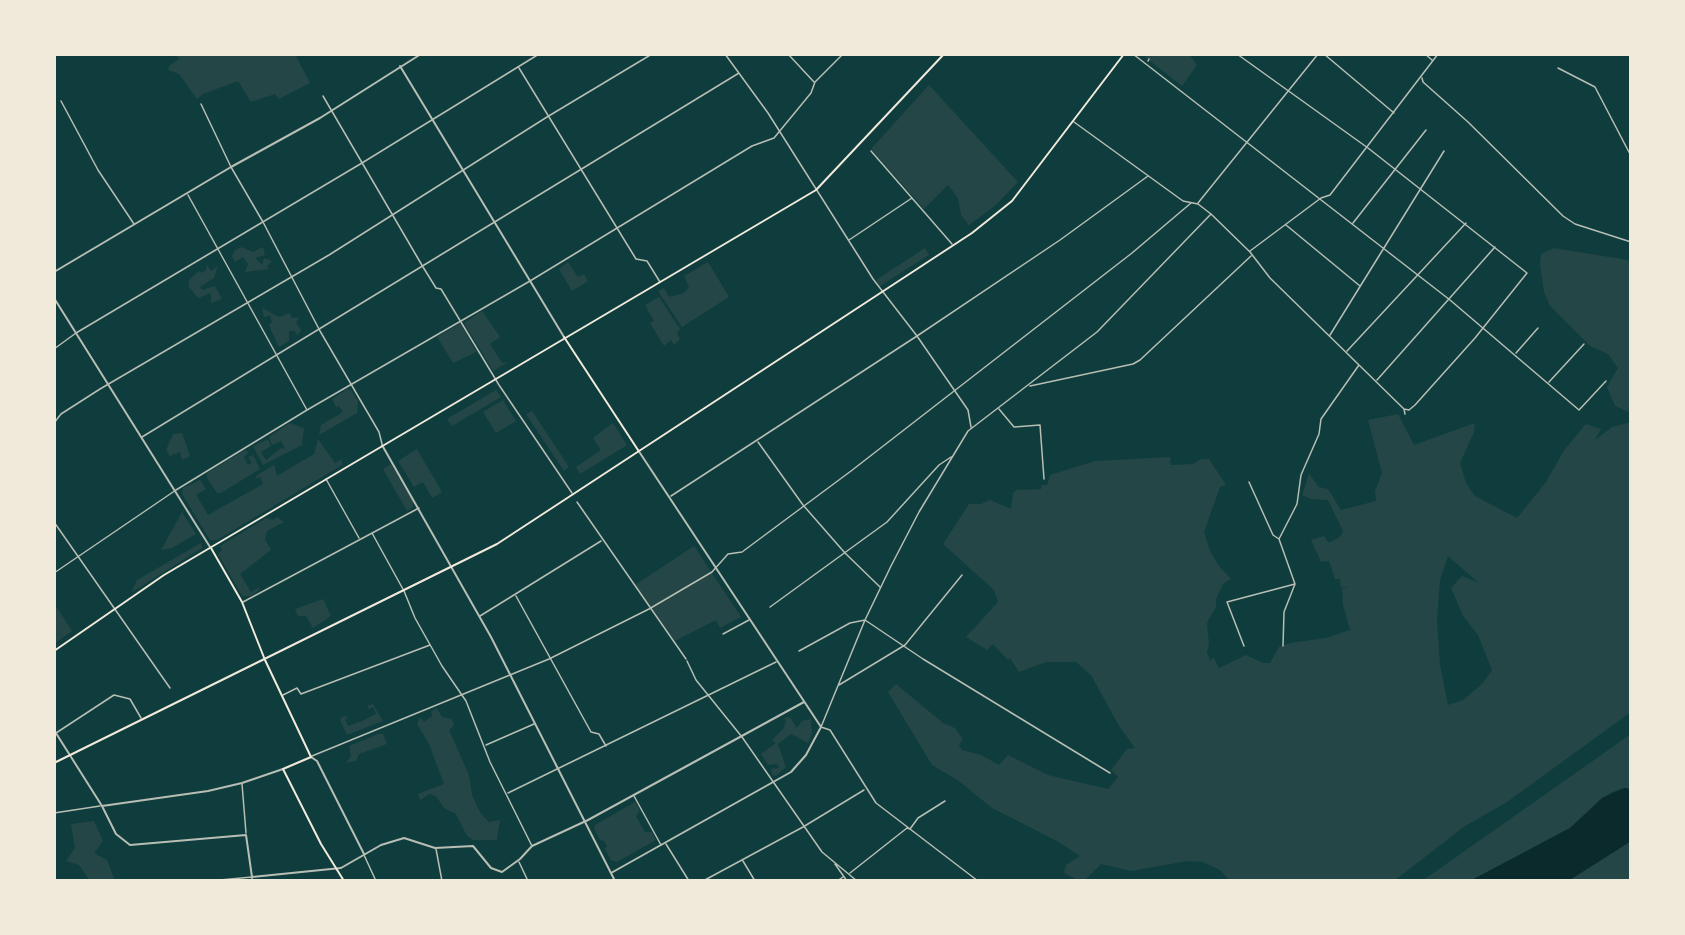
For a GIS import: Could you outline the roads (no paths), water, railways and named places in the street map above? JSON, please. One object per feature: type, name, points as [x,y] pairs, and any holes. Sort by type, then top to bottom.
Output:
[{"type":"main road","points":[[54,651],[115,608],[210,548],[816,190],[944,54]]},
{"type":"main road","points":[[54,763],[497,544],[953,245],[987,222],[1012,201],[1124,54]]},
{"type":"main road","points":[[564,337],[638,450]]},
{"type":"main road","points":[[210,548],[242,602],[265,660],[311,757],[283,769],[344,881]]},
{"type":"street","points":[[54,272],[231,167],[331,111],[421,54]]},
{"type":"street","points":[[54,349],[76,333],[363,163],[432,117],[539,54]]},
{"type":"street","points":[[54,423],[61,414],[290,279],[392,213],[652,54]]},
{"type":"street","points":[[725,54],[779,131],[882,291],[917,336],[968,410],[972,428]]},
{"type":"street","points":[[788,54],[815,82]]},
{"type":"street","points":[[54,573],[176,490],[307,410],[530,281],[752,146],[774,138],[811,93],[815,82],[843,54]]},
{"type":"street","points":[[1133,54],[1450,300],[1549,382],[1579,410],[1606,381]]},
{"type":"street","points":[[1237,54],[1368,148],[1527,273],[1484,328],[1415,405],[1404,409]]},
{"type":"street","points":[[1198,204],[1246,141],[1318,54]]},
{"type":"street","points":[[1324,54],[1394,112]]},
{"type":"street","points":[[1425,54],[1433,60]]},
{"type":"street","points":[[1250,252],[1321,198],[1330,195],[1438,54]]},
{"type":"street","points":[[400,66],[564,337]]},
{"type":"street","points":[[518,68],[616,229],[636,259],[647,261],[660,282]]},
{"type":"street","points":[[1558,68],[1595,87],[1631,156]]},
{"type":"street","points":[[142,437],[320,331],[493,222],[739,73]]},
{"type":"street","points":[[1422,77],[1423,82],[1468,122],[1563,216],[1575,224],[1631,242]]},
{"type":"street","points":[[323,96],[423,267],[462,321],[495,378],[572,494]]},
{"type":"street","points":[[61,101],[98,170],[135,224]]},
{"type":"street","points":[[201,104],[231,167],[263,222],[290,279],[480,616],[615,881]]},
{"type":"street","points":[[1074,122],[1183,201],[1198,204],[1211,214],[1404,409],[1405,414]]},
{"type":"street","points":[[1353,223],[1397,170],[1426,130]]},
{"type":"street","points":[[871,151],[953,245]]},
{"type":"street","points":[[1330,336],[1419,188],[1444,151]]},
{"type":"street","points":[[670,497],[1060,240],[1148,176]]},
{"type":"street","points":[[188,194],[219,248],[246,304],[307,410]]},
{"type":"street","points":[[848,241],[912,198]]},
{"type":"street","points":[[311,757],[549,659],[649,609],[716,568],[728,554],[742,552],[1123,260],[1191,203]]},
{"type":"street","points":[[611,873],[772,784],[799,764],[821,727],[866,620],[919,512],[952,456],[972,428],[1097,332],[1211,214]]},
{"type":"street","points":[[1347,352],[1466,223]]},
{"type":"street","points":[[1286,224],[1360,286]]},
{"type":"street","points":[[1376,381],[1496,247]]},
{"type":"street","points":[[1029,386],[1133,364],[1140,360],[1251,256]]},
{"type":"street","points":[[54,298],[176,490],[210,548]]},
{"type":"street","points":[[1516,354],[1538,328]]},
{"type":"street","points":[[1549,382],[1584,344]]},
{"type":"street","points":[[1279,539],[1297,504],[1302,475],[1319,434],[1322,419],[1359,365]]},
{"type":"street","points":[[998,408],[1014,427],[1040,425],[1044,479]]},
{"type":"street","points":[[758,441],[803,505],[845,554],[881,588]]},
{"type":"street","points":[[638,450],[804,702],[821,727],[830,730],[865,789],[876,803],[978,881]]},
{"type":"street","points":[[770,607],[887,522],[939,465],[952,456]]},
{"type":"street","points":[[326,479],[360,539]]},
{"type":"street","points":[[1250,482],[1273,536],[1279,539],[1295,584],[1284,612],[1283,646]]},
{"type":"street","points":[[577,502],[709,696],[742,737],[803,827],[847,881]]},
{"type":"street","points":[[242,602],[419,508]]},
{"type":"street","points":[[54,522],[170,688]]},
{"type":"street","points":[[372,533],[430,645],[466,701],[490,762],[532,846]]},
{"type":"street","points":[[480,616],[516,596],[601,540]]},
{"type":"street","points":[[838,685],[905,645],[962,575]]},
{"type":"street","points":[[1244,646],[1227,602],[1295,584]]},
{"type":"street","points":[[516,596],[591,732],[599,734],[606,747]]},
{"type":"street","points":[[723,634],[750,619]]},
{"type":"street","points":[[800,651],[850,623],[866,620],[923,659],[1110,773]]},
{"type":"street","points":[[282,696],[297,688],[301,694],[430,645]]},
{"type":"street","points":[[507,794],[778,661]]},
{"type":"street","points":[[142,719],[130,699],[114,695],[55,732],[102,806],[120,840],[130,845],[246,835]]},
{"type":"street","points":[[209,881],[252,879],[336,868],[381,844],[404,838],[435,848],[473,846],[496,872],[508,869],[532,846],[584,822],[804,702]]},
{"type":"street","points":[[485,746],[535,724]]},
{"type":"street","points":[[311,757],[317,761],[376,881]]},
{"type":"street","points":[[54,813],[242,783],[283,769]]},
{"type":"street","points":[[242,783],[252,879]]},
{"type":"street","points":[[703,881],[803,827],[865,789]]},
{"type":"street","points":[[634,795],[662,846]]},
{"type":"street","points":[[849,874],[906,828],[910,829],[918,818],[945,801]]},
{"type":"street","points":[[666,844],[689,881]]},
{"type":"street","points":[[435,848],[442,881]]},
{"type":"street","points":[[742,860],[755,881]]},
{"type":"street","points":[[518,861],[528,881]]},
{"type":"street","points":[[834,863],[857,881]]},
{"type":"street","points":[[837,881],[843,877]]}]
